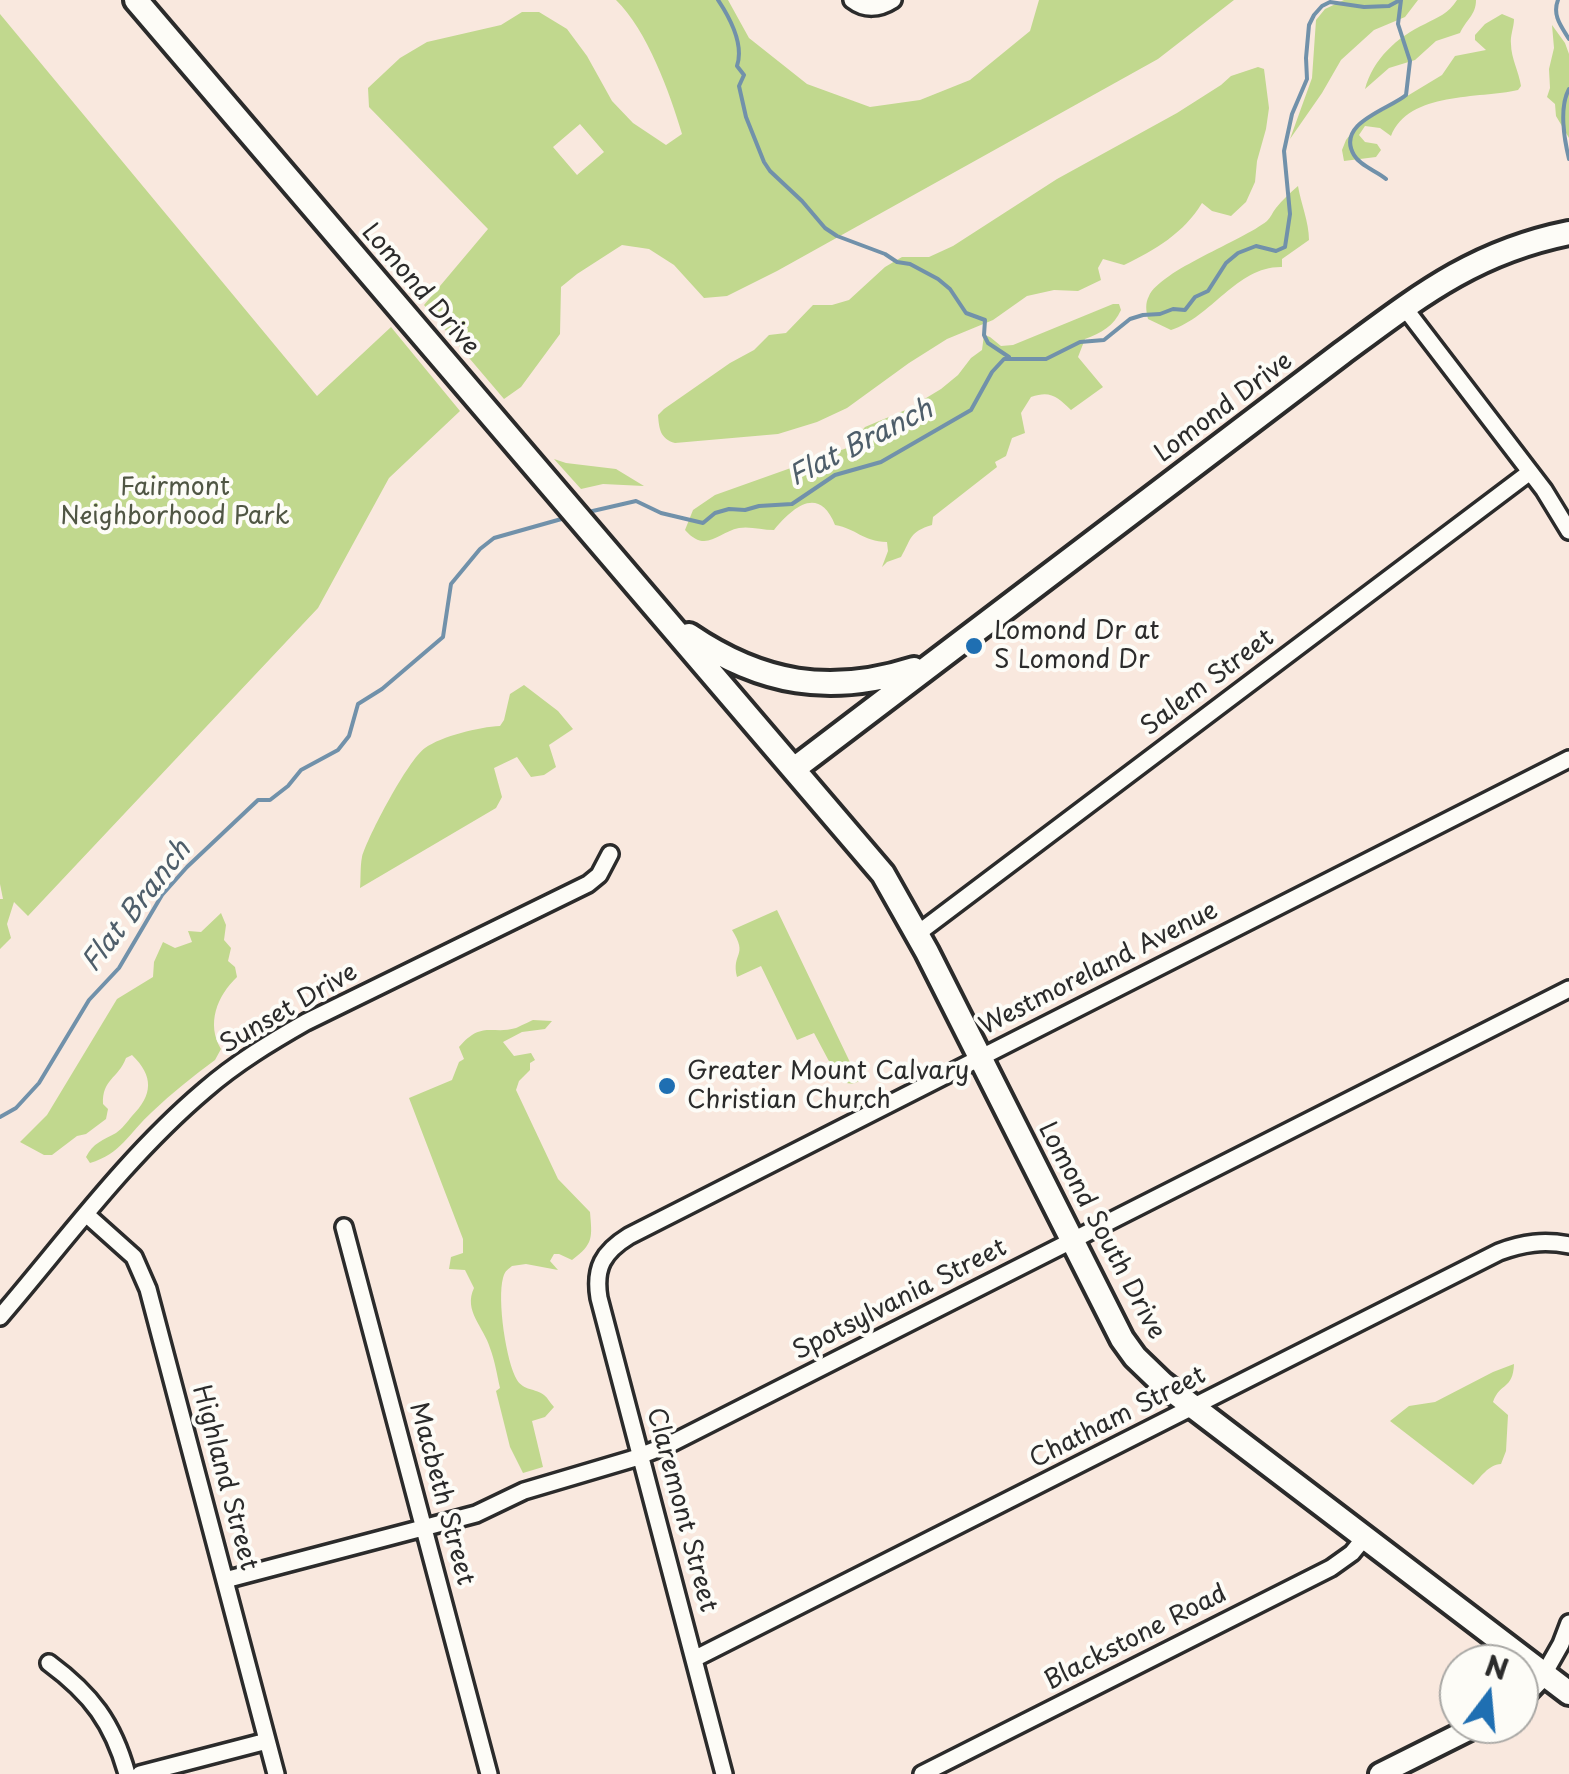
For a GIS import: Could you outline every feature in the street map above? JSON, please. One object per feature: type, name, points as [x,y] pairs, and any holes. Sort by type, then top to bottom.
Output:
[{"type":"main road","name":"Lomond Drive","points":[[136,0],[794,769],[1434,286],[1496,254],[1569,233]]},
{"type":"main road","name":"Lomond Drive","points":[[662,615],[732,661],[786,679],[850,682],[932,663]]},
{"type":"main road","name":"Lomond South Drive","points":[[794,769],[883,874],[1122,1339],[1136,1357],[1194,1408],[1569,1693]]},
{"type":"street","points":[[852,0],[876,8],[893,0]]},
{"type":"street","points":[[1404,307],[1530,472],[1569,531]]},
{"type":"street","name":"Salem Street","points":[[917,934],[1530,472]]},
{"type":"street","name":"Westmoreland Avenue","points":[[604,1260],[629,1236],[1569,759]]},
{"type":"street","name":"Sunset Drive","points":[[0,1318],[166,1125],[240,1063],[306,1022],[588,884],[610,854]]},
{"type":"street","name":"Spotsylvania Street","points":[[225,1580],[476,1514],[524,1491],[670,1444],[1569,989]]},
{"type":"street","name":"Highland Street","points":[[88,1215],[124,1247],[142,1272],[276,1774]]},
{"type":"street","name":"Macbeth Street","points":[[344,1227],[490,1774]]},
{"type":"street","name":"Chatham Street","points":[[694,1659],[1499,1252],[1527,1243],[1569,1244]]},
{"type":"street","name":"Claremont Street","points":[[604,1260],[596,1278],[600,1298],[724,1774]]},
{"type":"street","name":"Blackstone Road","points":[[922,1774],[1331,1568],[1352,1553],[1364,1538]]},
{"type":"street","points":[[1539,1679],[1569,1623]]},
{"type":"street","points":[[49,1663],[72,1680],[99,1710],[112,1731],[127,1774]]},
{"type":"street","points":[[140,1774],[267,1741]]},
{"type":"street","points":[[1380,1774],[1440,1744]]},
{"type":"green space","points":[[616,0],[728,0],[749,38],[807,84],[870,107],[920,100],[970,80],[1030,31],[1039,0],[1234,0],[1158,59],[727,296],[704,298],[674,265],[649,249],[622,245],[561,287],[560,334],[521,387],[504,399],[424,305],[488,229],[369,107],[368,88],[400,58],[427,42],[501,25],[522,12],[539,12],[567,29],[612,101],[633,123],[666,145],[682,134],[656,63]],"holes":[[[580,124],[604,152],[577,175],[553,147]]]},
{"type":"green space","points":[[1344,0],[1418,0],[1405,17],[1374,30],[1341,60],[1290,139],[1312,78],[1316,20],[1325,9]]},
{"type":"green space","points":[[1457,0],[1476,0],[1473,14],[1460,33],[1436,41],[1415,60],[1389,68],[1365,89],[1388,50],[1405,35],[1446,12]]},
{"type":"green space","name":"Fairmont Neighborhood Park","points":[[0,14],[317,396],[391,327],[460,411],[389,478],[318,608],[28,916],[14,902],[7,924],[11,938],[0,949],[3,899]]},
{"type":"green space","points":[[1502,14],[1514,19],[1511,44],[1521,86],[1518,90],[1429,104],[1400,121],[1391,136],[1380,128],[1365,126],[1359,135],[1381,150],[1376,157],[1344,161],[1342,150],[1359,123],[1442,75],[1455,56],[1486,50],[1475,35]]},
{"type":"green space","points":[[1552,25],[1569,54],[1569,138],[1556,116],[1555,104],[1547,97],[1554,48]]},
{"type":"green space","points":[[1258,67],[1264,69],[1269,108],[1266,129],[1255,182],[1246,202],[1231,216],[1212,211],[1202,203],[1178,232],[1147,253],[1124,265],[1103,259],[1098,268],[1101,280],[1078,291],[1054,290],[1027,296],[993,320],[947,339],[847,408],[817,422],[778,434],[675,443],[663,436],[658,415],[664,409],[754,350],[769,335],[786,333],[813,305],[849,300],[902,257],[929,257],[953,246],[1057,179],[1177,113],[1231,76]]},
{"type":"green space","points":[[1298,186],[1309,240],[1282,259],[1282,267],[1251,275],[1186,324],[1171,330],[1148,319],[1147,301],[1156,286],[1267,221]]},
{"type":"green space","points":[[1119,304],[1118,316],[1085,339],[1078,357],[1103,387],[1071,410],[1053,396],[1031,397],[1021,413],[1025,433],[1012,438],[1006,456],[995,462],[997,467],[933,517],[932,525],[915,533],[901,557],[882,567],[887,542],[835,525],[829,513],[814,503],[797,508],[774,530],[739,528],[706,541],[685,530],[693,510],[715,495],[847,448],[865,427],[908,409],[941,389],[982,350],[984,335],[1001,346],[1013,345]]},
{"type":"green space","points":[[554,459],[616,469],[644,486],[603,484],[581,489]]},
{"type":"green space","points":[[524,685],[558,711],[573,729],[549,745],[556,767],[531,777],[517,757],[494,768],[502,797],[496,808],[360,888],[366,847],[389,799],[418,755],[451,736],[500,726],[510,694]]},
{"type":"green space","points":[[777,910],[859,1081],[849,1084],[839,1080],[814,1033],[797,1040],[761,966],[737,977],[739,945],[732,930]]},
{"type":"green space","points":[[221,913],[226,925],[224,940],[231,948],[228,961],[235,967],[237,977],[216,1011],[214,1030],[221,1049],[215,1060],[101,1159],[90,1163],[86,1157],[95,1145],[122,1127],[147,1093],[144,1070],[132,1055],[105,1089],[106,1119],[52,1155],[44,1155],[20,1142],[47,1115],[117,999],[153,977],[154,962],[163,942],[175,948],[192,942],[188,931],[201,932]]},
{"type":"green space","points":[[533,1020],[552,1021],[545,1029],[522,1032],[503,1042],[514,1056],[531,1053],[535,1060],[516,1090],[558,1179],[590,1212],[591,1228],[588,1244],[572,1260],[554,1254],[550,1261],[558,1270],[526,1264],[512,1266],[503,1278],[502,1315],[513,1371],[520,1384],[544,1395],[554,1407],[545,1417],[532,1421],[543,1467],[523,1473],[510,1447],[496,1391],[500,1388],[492,1353],[473,1312],[474,1288],[465,1270],[449,1269],[451,1257],[463,1253],[463,1239],[409,1098],[452,1080],[464,1059],[459,1047],[474,1034],[508,1030]]},
{"type":"green space","points":[[1514,1364],[1509,1382],[1493,1402],[1508,1415],[1506,1451],[1501,1464],[1489,1469],[1473,1485],[1390,1421],[1409,1406],[1435,1402]]},
{"type":"waterway","points":[[718,0],[737,41],[737,66],[744,75],[739,86],[746,117],[770,171],[837,236],[938,279],[966,313],[985,320],[988,343],[1009,357]]},
{"type":"waterway","name":"Flat Branch","points":[[584,513],[636,501],[661,513],[703,523],[715,513],[729,509],[792,504],[835,475],[881,462],[971,410],[992,372],[1004,359],[1046,359],[1080,342],[1104,340],[1130,319],[1185,310],[1195,297],[1208,291],[1226,263],[1238,253],[1256,246],[1276,251],[1285,247],[1290,214],[1284,151],[1292,114],[1307,79],[1309,25],[1314,15],[1330,2],[1364,7],[1389,6],[1400,0]]},
{"type":"waterway","points":[[1386,179],[1357,159],[1350,144],[1352,134],[1367,118],[1406,95],[1410,61],[1398,24],[1401,0]]},
{"type":"waterway","points":[[1558,0],[1557,16],[1569,39]]},
{"type":"waterway","points":[[1569,89],[1563,114],[1569,159]]},
{"type":"waterway","name":"Flat Branch","points":[[0,1117],[16,1108],[39,1083],[89,1000],[119,968],[162,895],[187,867],[258,800],[270,800],[301,770],[338,750],[349,736],[358,704],[382,689],[443,637],[451,584],[480,549],[494,538],[565,518]]},
{"type":"place","name":"Lomond Dr at S Lomond Dr","points":[[974,646]]},
{"type":"place","name":"Greater Mount Calvary Christian Church","points":[[667,1086]]}]
